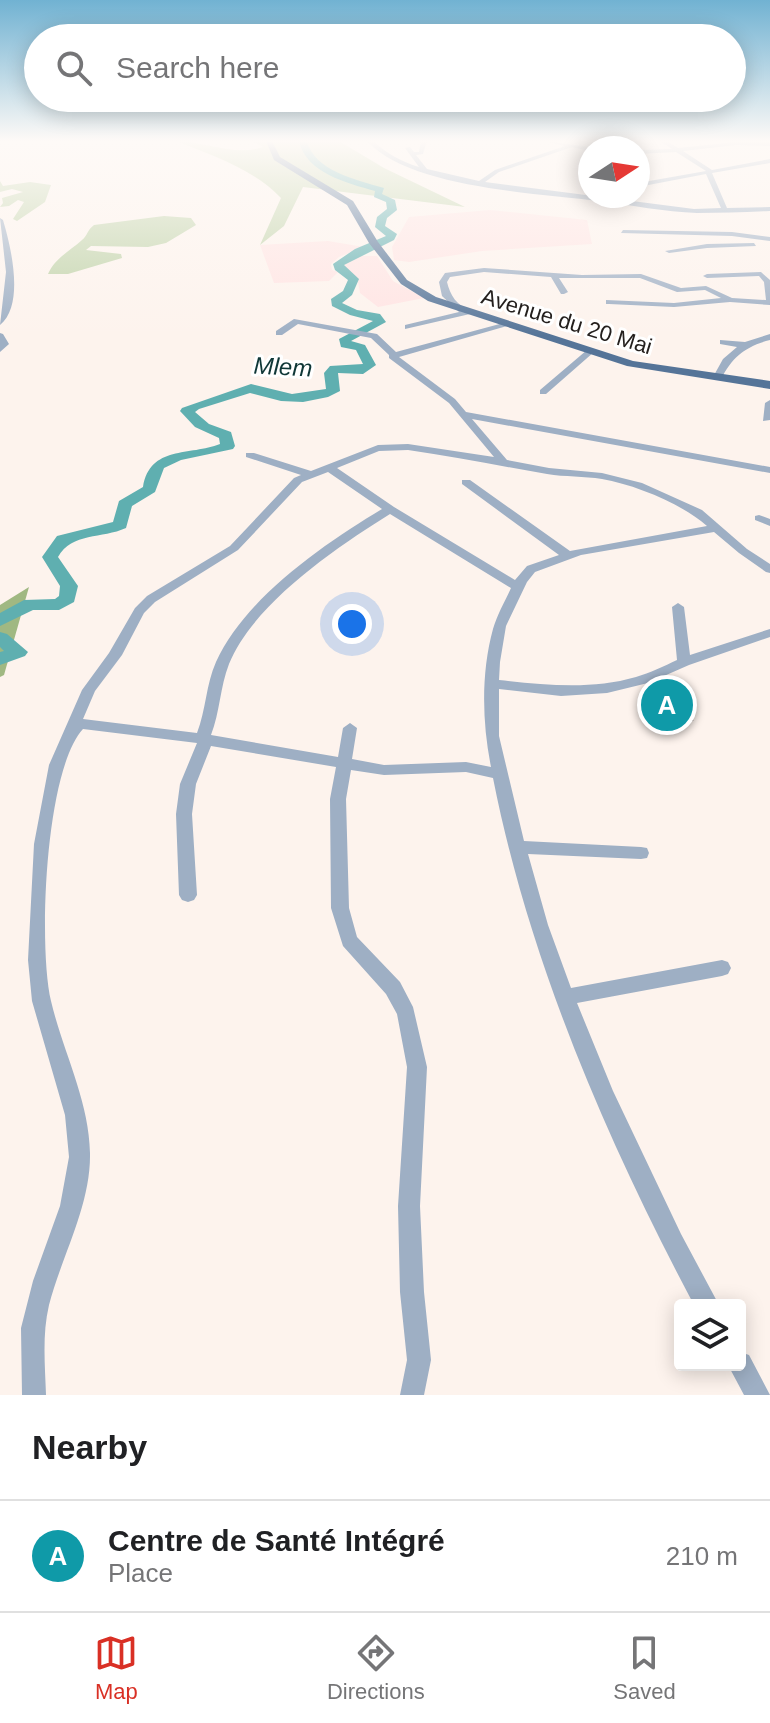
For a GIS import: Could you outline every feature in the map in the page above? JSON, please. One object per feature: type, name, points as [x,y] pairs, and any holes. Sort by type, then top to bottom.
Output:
[{"type":"main road","name":"Avenue du 20 Mai","points":[[352,206],[375,244],[407,285],[465,312],[648,368],[770,385]]},
{"type":"street","points":[[656,206],[725,211],[770,209]]},
{"type":"street","points":[[723,206],[725,211]]},
{"type":"street","points":[[0,220],[11,273],[0,323]]},
{"type":"street","points":[[623,232],[732,234],[770,241]]},
{"type":"street","points":[[669,251],[770,241]]},
{"type":"street","points":[[408,327],[465,312],[443,289],[443,282],[448,275],[484,270],[554,276],[646,276],[680,290],[706,288],[730,300]]},
{"type":"street","points":[[609,302],[674,305],[730,300],[770,303],[768,282],[761,274],[707,276]]},
{"type":"street","points":[[554,276],[564,292]]},
{"type":"street","points":[[279,333],[297,321],[374,336],[394,355],[393,359],[433,384],[503,461]]},
{"type":"street","points":[[394,355],[504,324]]},
{"type":"street","points":[[0,336],[5,344],[0,349]]},
{"type":"street","points":[[718,377],[724,363],[745,345],[770,337]]},
{"type":"street","points":[[723,342],[745,345]]},
{"type":"street","points":[[543,392],[590,352]]},
{"type":"street","points":[[463,414],[770,470]]},
{"type":"street","points":[[34,1395],[33,1328],[81,1162],[79,1133],[44,1013],[37,977],[36,940],[49,790],[60,751],[81,703],[115,655],[139,611],[151,599],[234,548],[298,480],[331,469],[365,451],[388,447],[602,476],[638,485],[683,504],[770,569]]},
{"type":"street","points":[[250,455],[309,474]]},
{"type":"street","points":[[331,469],[518,587]]},
{"type":"street","points":[[466,482],[567,555]]},
{"type":"street","points":[[188,895],[184,814],[188,784],[204,740],[223,662],[256,616],[331,547],[390,509]]},
{"type":"street","points":[[704,1299],[605,1096],[539,925],[499,774],[492,736],[492,684],[500,626],[518,587],[531,569],[567,555],[716,528]]},
{"type":"street","points":[[678,607],[684,662]]},
{"type":"street","points":[[492,684],[586,691],[643,680],[684,662],[770,633]]},
{"type":"street","points":[[72,727],[95,725],[204,740],[384,770],[466,767],[499,774]]},
{"type":"street","points":[[350,728],[343,762],[337,837],[340,908],[349,941],[393,988],[406,1013],[417,1067],[409,1206],[412,1292],[419,1360],[412,1395]]},
{"type":"street","points":[[519,847],[641,853]]},
{"type":"street","points":[[565,997],[722,968]]},
{"type":"street","points":[[744,1371],[758,1395]]},
{"type":"shaded area","points":[[490,210],[587,220],[592,244],[482,251],[409,262],[394,260],[392,247],[409,217]]},
{"type":"shaded area","points":[[328,241],[364,247],[339,257],[331,264],[332,270],[338,272],[329,281],[274,283],[260,245]]},
{"type":"shaded area","points":[[354,256],[377,256],[393,281],[424,298],[378,307],[360,293],[358,282],[344,268],[344,263]]},
{"type":"green space","points":[[21,206],[39,206],[17,221],[13,219]]},
{"type":"green space","points":[[277,206],[294,206],[284,226],[260,245]]},
{"type":"green space","points":[[164,216],[191,218],[196,225],[166,243],[148,247],[91,246],[86,250],[121,254],[122,258],[68,274],[48,274],[94,225]]},
{"type":"green space","points":[[29,587],[4,675],[0,677],[0,605]]},
{"type":"building","points":[[679,691],[692,720],[656,722],[644,693]]},
{"type":"waterway","name":"Mlem","points":[[0,620],[30,604],[59,605],[68,598],[69,586],[50,557],[56,546],[71,536],[110,530],[120,525],[125,504],[150,489],[152,475],[158,465],[179,456],[228,446],[226,435],[204,427],[191,416],[187,411],[194,406],[251,388],[292,398],[324,395],[333,391],[330,373],[335,369],[363,370],[370,365],[361,348],[345,344],[345,339],[380,322],[376,316],[354,313],[336,304],[337,299],[348,293],[354,279],[338,264],[390,238],[392,234],[380,227],[382,217],[392,210],[391,206]]},
{"type":"waterway","name":"Mlem","points":[[0,638],[18,652],[0,659]]},
{"type":"place","name":"Centre de Santé Intégré","points":[[667,705]]}]
